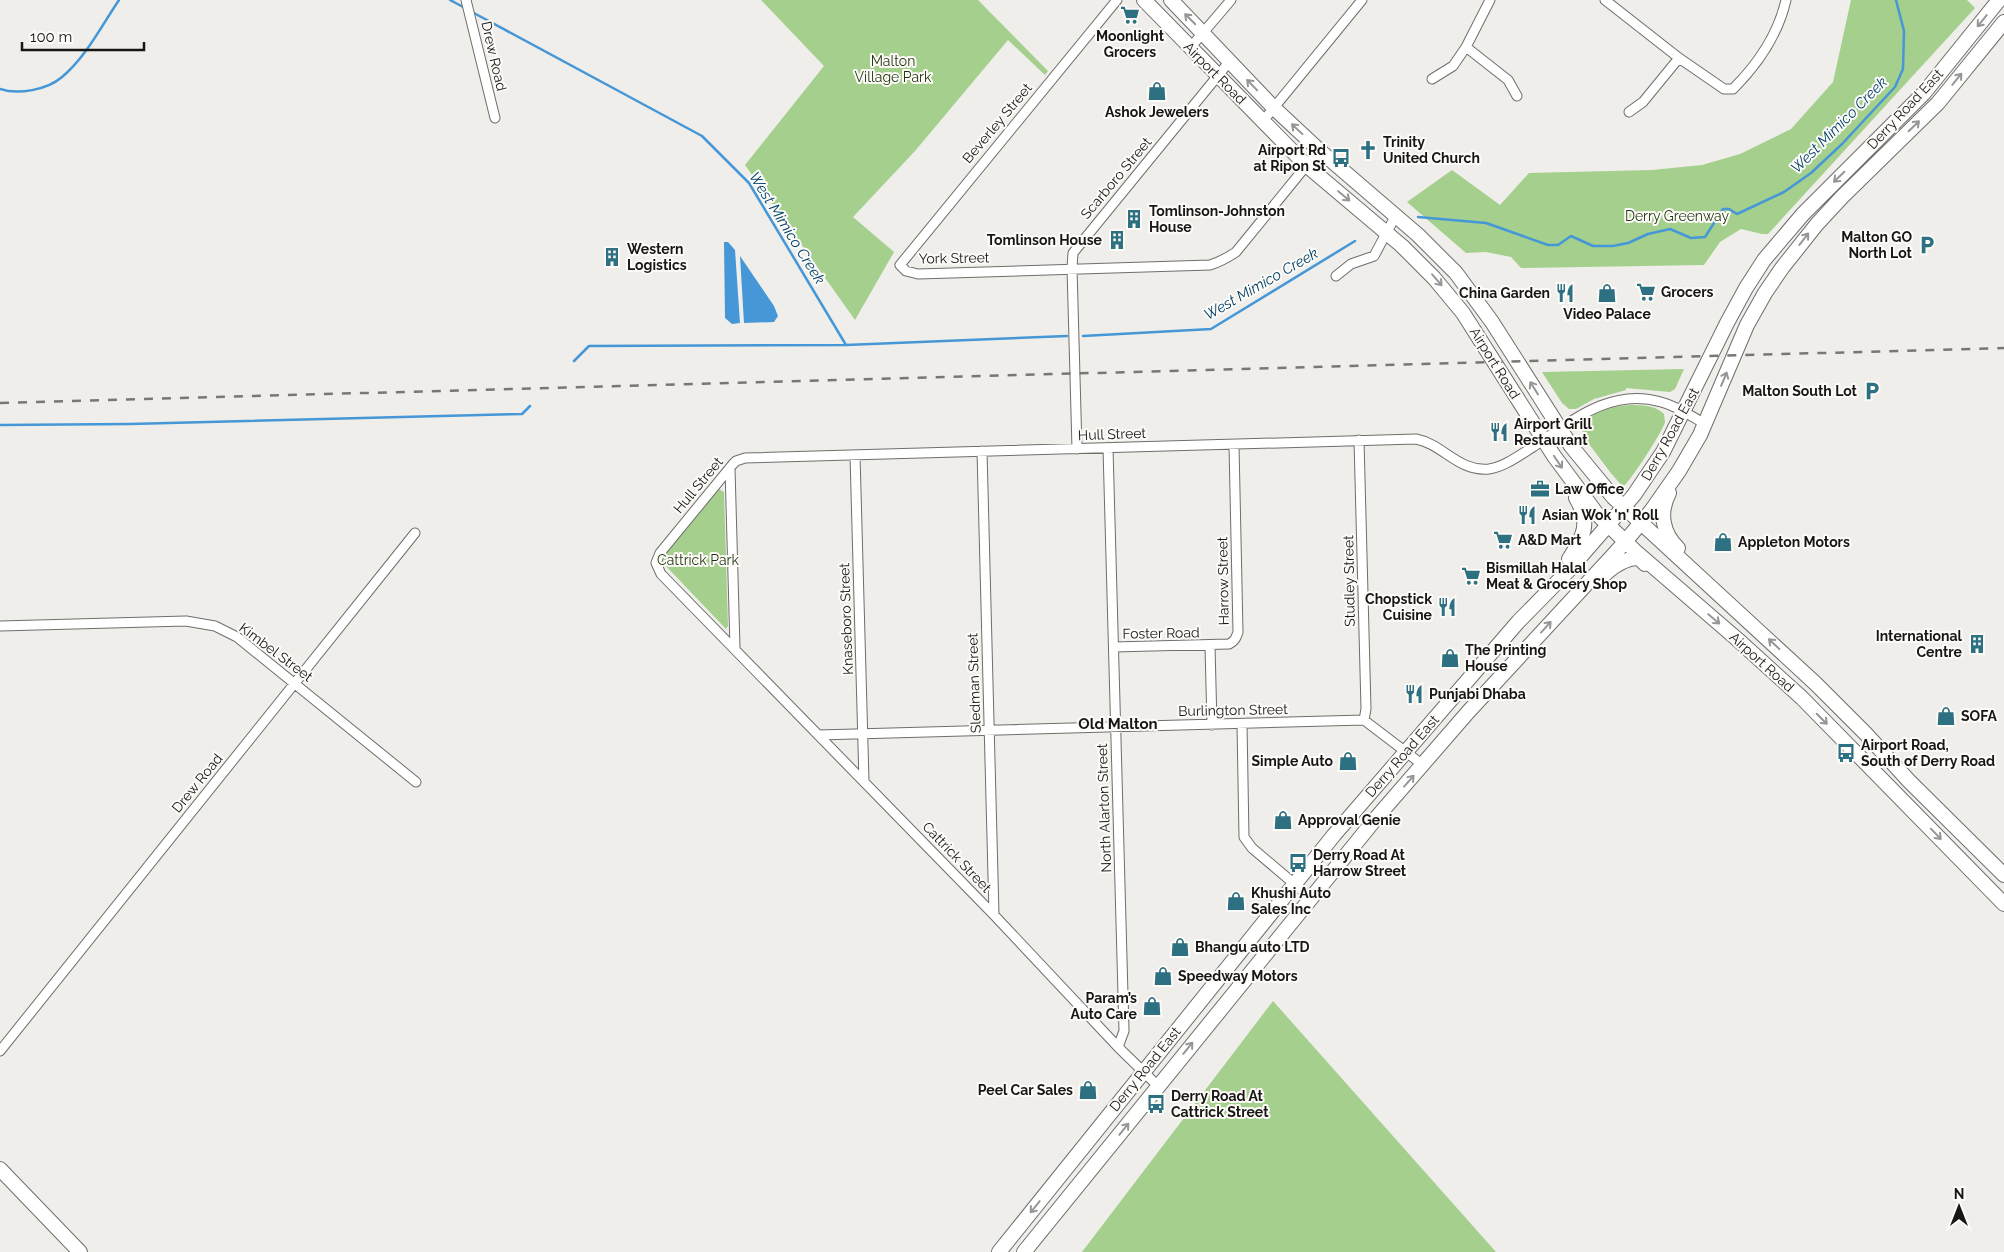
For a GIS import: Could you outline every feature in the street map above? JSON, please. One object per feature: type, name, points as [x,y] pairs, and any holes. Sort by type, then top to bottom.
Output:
[{"type":"main road","name":"Airport Road","points":[[1144,0],[1306,165],[1419,261],[1463,313],[1573,484],[1608,525],[1802,698],[2004,904]]},
{"type":"main road","name":"Airport Road","points":[[1171,0],[1274,108],[1319,150],[1434,249],[1467,286],[1560,429],[1582,460],[1623,507],[1822,690],[1909,781],[2004,875]]},
{"type":"main road","name":"Derry Road East","points":[[998,1252],[1294,884],[1518,622],[1569,570],[1623,507],[1654,467],[1684,412],[1727,323],[1764,260],[1803,214],[1924,93],[1999,0]]},
{"type":"main road","name":"Derry Road East","points":[[1024,1252],[1311,898],[1423,765],[1469,711],[1641,523],[1679,472],[1705,424],[1747,325],[1782,268],[1816,224],[1938,104],[2004,22]]},
{"type":"main road","points":[[1679,472],[1680,475],[1667,495],[1663,517],[1664,528],[1673,543],[1704,570],[1706,582]]},
{"type":"main road","points":[[1569,570],[1569,559],[1582,540],[1584,526],[1584,513],[1572,489],[1573,484]]},
{"type":"main road","points":[[1573,596],[1585,594],[1608,572],[1634,558],[1639,558],[1687,600],[1691,600]]},
{"type":"main road","points":[[1095,1132],[1111,1145]]},
{"type":"main road","points":[[0,1169],[80,1252]]},
{"type":"street","name":"Drew Road","points":[[466,0],[494,118]]},
{"type":"street","name":"Beverley Street","points":[[900,265],[1117,0]]},
{"type":"street","points":[[1190,48],[1231,0]]},
{"type":"street","points":[[1263,120],[1362,0]]},
{"type":"street","points":[[1432,79],[1453,66],[1466,48],[1490,0]]},
{"type":"street","points":[[1605,0],[1679,58],[1724,89],[1733,89],[1770,42],[1778,28],[1786,0]]},
{"type":"street","points":[[1466,48],[1508,80],[1517,96]]},
{"type":"street","points":[[1629,112],[1642,102],[1679,58]]},
{"type":"street","name":"Scarboro Street","points":[[1077,449],[1073,252],[1229,62]]},
{"type":"street","points":[[1306,165],[1319,150]]},
{"type":"street","name":"York Street","points":[[900,265],[906,271],[918,274],[1210,265],[1236,252],[1306,165]]},
{"type":"street","points":[[1336,276],[1351,264],[1374,256],[1396,215]]},
{"type":"street","name":"Hull Street","points":[[735,648],[661,574],[656,563],[660,552],[730,468],[736,461],[745,458],[1359,440],[1419,440],[1430,444],[1461,464],[1486,469],[1508,461],[1589,410],[1617,399],[1637,398],[1653,400],[1684,412],[1705,424]]},
{"type":"street","name":"Studley Street","points":[[1359,440],[1366,694],[1364,720]]},
{"type":"street","name":"Harrow Street","points":[[1210,646],[1234,642],[1238,632],[1234,445]]},
{"type":"street","name":"North Alarton Street","points":[[1108,448],[1124,1031],[1118,1047]]},
{"type":"street","name":"Sledman Street","points":[[982,451],[994,915]]},
{"type":"street","name":"Knaseboro Street","points":[[855,455],[864,782]]},
{"type":"street","points":[[730,468],[735,648]]},
{"type":"street","name":"Drew Road","points":[[0,1051],[416,533]]},
{"type":"street","name":"Kimbel Street","points":[[0,626],[186,621],[215,626],[237,638],[416,782]]},
{"type":"street","points":[[1210,646],[1212,724]]},
{"type":"street","name":"Foster Road","points":[[1114,647],[1210,646]]},
{"type":"street","name":"Cattrick Street","points":[[735,648],[994,915],[1118,1047],[1158,1086]]},
{"type":"street","points":[[1364,720],[1423,765]]},
{"type":"street","name":"Burlington Street","points":[[818,735],[1364,720]]},
{"type":"street","points":[[1242,724],[1244,837],[1252,848],[1311,898]]},
{"type":"green space","name":"Malton Village Park","points":[[761,0],[978,0],[1048,71],[1045,75],[1008,40],[915,151],[853,217],[894,252],[855,320],[745,165],[824,66]]},
{"type":"green space","name":"Derry Greenway","points":[[1851,0],[1967,0],[1975,8],[1768,234],[1741,229],[1720,242],[1704,265],[1521,268],[1511,257],[1486,252],[1466,253],[1407,202],[1452,170],[1500,205],[1529,173],[1652,170],[1702,165],[1740,154],[1791,129],[1833,82]]},
{"type":"green space","points":[[1684,369],[1675,389],[1670,392],[1626,388],[1626,390],[1594,399],[1576,409],[1569,409],[1562,403],[1542,372]]},
{"type":"green space","points":[[1644,405],[1657,409],[1664,414],[1665,422],[1646,456],[1623,487],[1583,436],[1582,426],[1597,413],[1610,408]]},
{"type":"green space","name":"Cattrick Park","points":[[719,489],[724,492],[728,626],[726,629],[663,563],[664,556]]},
{"type":"green space","points":[[1273,1001],[1496,1252],[1082,1252]]},
{"type":"water","points":[[724,242],[728,242],[735,250],[740,323],[732,324],[725,318]]},
{"type":"water","points":[[740,256],[774,306],[778,316],[774,322],[744,323]]},
{"type":"waterway","name":"West Mimico Creek","points":[[0,89],[7,91],[32,90],[49,85],[62,77],[79,60],[119,0]]},
{"type":"waterway","name":"West Mimico Creek","points":[[450,0],[465,8]]},
{"type":"waterway","name":"West Mimico Creek","points":[[1418,217],[1486,223],[1548,245],[1558,245],[1571,236],[1593,246],[1613,246],[1670,229],[1691,238],[1705,237],[1723,209],[1729,209],[1737,214],[1784,192],[1811,173],[1842,144],[1895,87],[1903,69],[1904,31],[1896,0]]},
{"type":"waterway","name":"West Mimico Creek","points":[[472,12],[702,136],[749,183],[846,345]]},
{"type":"waterway","name":"West Mimico Creek","points":[[1083,336],[1211,329],[1355,241]]},
{"type":"waterway","points":[[574,361],[589,346],[846,345],[1067,336]]},
{"type":"waterway","points":[[0,425],[130,424],[522,414],[530,406]]},
{"type":"railway","points":[[0,403],[2004,348]]},
{"type":"place","name":"Moonlight Grocers","points":[[1130,15]]},
{"type":"place","name":"Ashok Jewelers","points":[[1157,91]]},
{"type":"place","name":"Trinity United Church","points":[[1368,150]]},
{"type":"place","name":"Airport Rd at Ripon St","points":[[1341,158]]},
{"type":"place","name":"Tomlinson-Johnston House","points":[[1134,219]]},
{"type":"place","name":"Tomlinson House","points":[[1117,240]]},
{"type":"place","name":"Malton GO North Lot","points":[[1927,245]]},
{"type":"place","name":"Western Logistics","points":[[612,257]]},
{"type":"place","name":"Grocers","points":[[1646,292]]},
{"type":"place","name":"China Garden","points":[[1565,293]]},
{"type":"place","name":"Video Palace","points":[[1607,293]]},
{"type":"place","name":"Malton South Lot","points":[[1872,391]]},
{"type":"place","name":"Airport Grill Restaurant","points":[[1499,432]]},
{"type":"place","name":"Law Office","points":[[1540,489]]},
{"type":"place","name":"Asian Wok 'n' Roll","points":[[1527,515]]},
{"type":"place","name":"A&D Mart","points":[[1503,540]]},
{"type":"place","name":"Appleton Motors","points":[[1723,542]]},
{"type":"place","name":"Bismillah Halal Meat & Grocery Shop","points":[[1471,576]]},
{"type":"place","name":"Chopstick Cuisine","points":[[1447,607]]},
{"type":"place","name":"International Centre","points":[[1977,644]]},
{"type":"place","name":"The Printing House","points":[[1450,658]]},
{"type":"place","name":"Punjabi Dhaba","points":[[1414,694]]},
{"type":"place","name":"SOFA","points":[[1946,716]]},
{"type":"place","name":"Airport Road, South of Derry Road","points":[[1846,753]]},
{"type":"place","name":"Simple Auto","points":[[1348,761]]},
{"type":"place","name":"Approval Genie","points":[[1283,820]]},
{"type":"place","name":"Derry Road At Harrow Street","points":[[1298,863]]},
{"type":"place","name":"Khushi Auto Sales Inc","points":[[1236,901]]},
{"type":"place","name":"Bhangu auto LTD","points":[[1180,947]]},
{"type":"place","name":"Speedway Motors","points":[[1163,976]]},
{"type":"place","name":"Param’s Auto Care","points":[[1152,1006]]},
{"type":"place","name":"Peel Car Sales","points":[[1088,1090]]},
{"type":"place","name":"Derry Road At Cattrick Street","points":[[1156,1104]]},
{"type":"district","name":"Old Malton","points":[[1118,724]]}]
